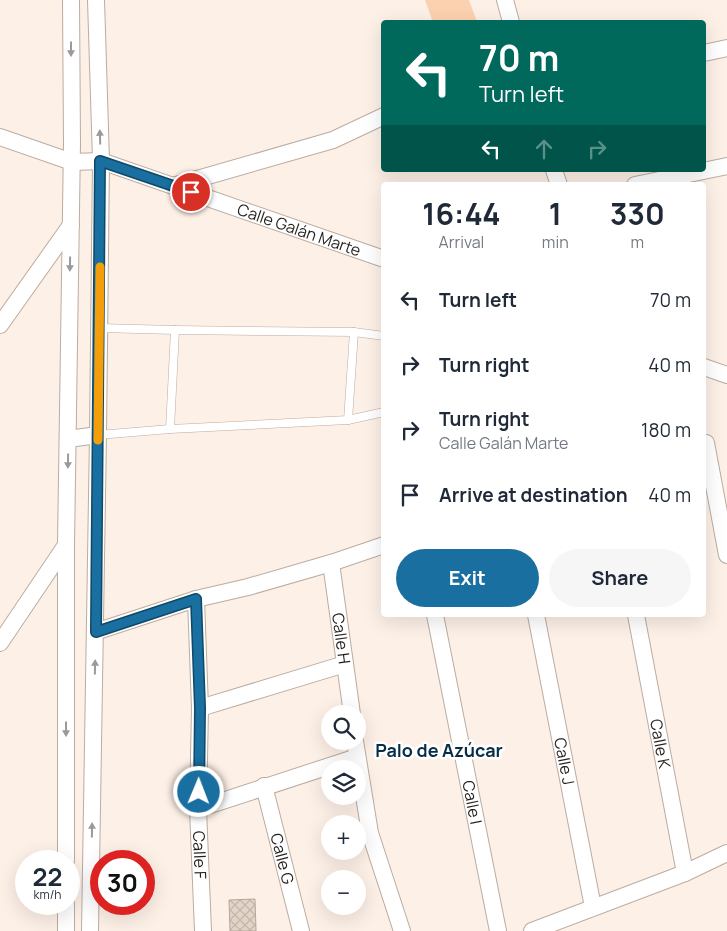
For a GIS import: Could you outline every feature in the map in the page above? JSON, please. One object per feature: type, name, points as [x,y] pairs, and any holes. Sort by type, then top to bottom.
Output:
[{"type":"street","points":[[66,850],[66,545],[72,162],[71,0]]},
{"type":"street","points":[[90,931],[96,632],[99,328],[100,161],[96,0]]},
{"type":"street","points":[[505,0],[510,20]]},
{"type":"street","points":[[706,53],[727,48]]},
{"type":"street","points":[[173,186],[332,140],[381,117]]},
{"type":"street","points":[[0,137],[72,162],[100,161]]},
{"type":"street","name":"Calle Galán Marte","points":[[100,161],[381,258]]},
{"type":"street","points":[[706,170],[727,166]]},
{"type":"street","points":[[650,182],[698,172]]},
{"type":"street","points":[[0,325],[71,225]]},
{"type":"street","points":[[706,369],[727,375]]},
{"type":"street","points":[[68,439],[98,435]]},
{"type":"street","points":[[706,448],[727,554]]},
{"type":"street","points":[[0,643],[66,545]]},
{"type":"street","points":[[96,632],[196,599],[248,587],[381,546]]},
{"type":"street","name":"Calle H","points":[[331,562],[351,705]]},
{"type":"street","name":"Calle F","points":[[196,599],[200,708],[198,809],[203,931]]},
{"type":"street","name":"Calle I","points":[[435,617],[498,931]]},
{"type":"street","name":"Calle J","points":[[536,617],[593,907]]},
{"type":"street","name":"Calle K","points":[[636,617],[685,873]]},
{"type":"street","points":[[200,708],[345,664]]},
{"type":"street","points":[[198,809],[264,786],[354,750]]},
{"type":"street","points":[[356,750],[370,833],[402,931]]},
{"type":"street","name":"Calle G","points":[[264,786],[301,931]]},
{"type":"street","points":[[532,931],[685,873],[727,853]]},
{"type":"street","points":[[66,915],[66,931]]},
{"type":"lane","points":[[99,328],[354,332],[381,336]]},
{"type":"lane","points":[[170,429],[175,330]]},
{"type":"lane","points":[[348,420],[354,332]]},
{"type":"lane","points":[[98,435],[170,429],[348,420],[381,413]]},
{"type":"shaded area","points":[[425,0],[469,0],[476,20],[432,20]]},
{"type":"building","points":[[255,899],[256,931],[230,931],[229,900]]},
{"type":"slow traffic","points":[[98,440],[100,267]]},
{"type":"district","name":"Palo de Azúcar","points":[[439,751]]},
{"type":"route","points":[[191,192],[100,161],[96,632],[196,599],[200,708],[199,792]]}]
